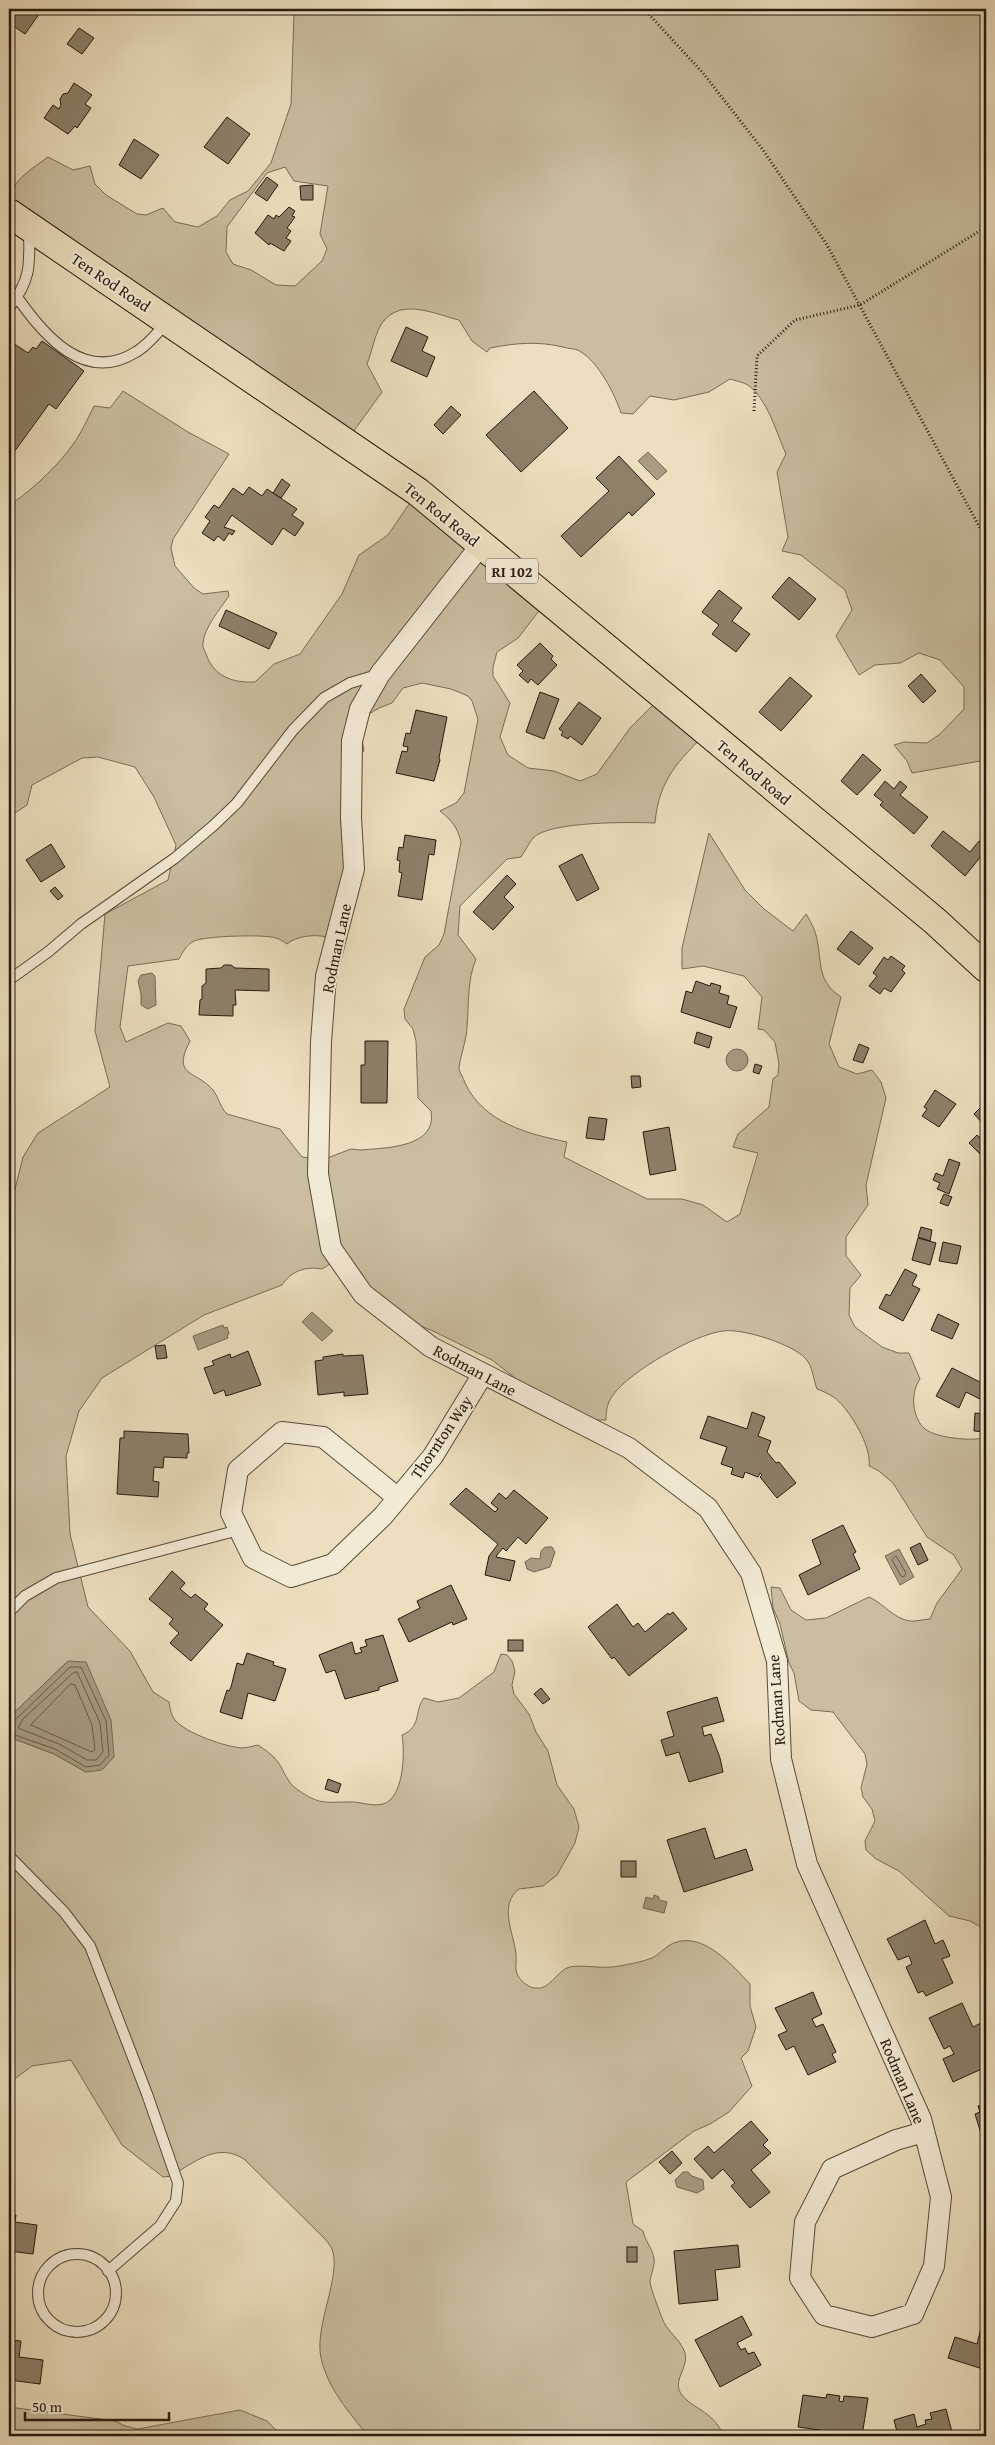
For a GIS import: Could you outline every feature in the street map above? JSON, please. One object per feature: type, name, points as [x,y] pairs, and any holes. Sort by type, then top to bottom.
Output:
[{"type":"main road","name":"Ten Rod Road","points":[[19,220],[418,492],[935,922],[986,968]]},
{"type":"street","name":"Rodman Lane","points":[[481,545],[380,674],[360,709],[352,741],[351,818],[354,868],[326,976],[321,1042],[318,1174],[331,1248],[363,1294],[431,1347],[629,1448],[708,1508],[751,1573],[776,1661],[781,1759],[807,1864],[921,2119],[941,2196],[934,2266],[913,2314],[872,2327],[824,2315],[800,2278],[805,2222],[832,2169],[896,2140],[924,2132]]},
{"type":"street","name":"Thornton Way","points":[[398,1498],[323,1437],[282,1432],[238,1470],[231,1513],[253,1558],[291,1577],[333,1564],[398,1498],[433,1456],[483,1374]]},
{"type":"lane","points":[[9,308],[17,297],[30,267],[19,220]]},
{"type":"lane","points":[[17,297],[39,328],[66,350],[91,363],[114,362],[137,352],[168,322]]},
{"type":"lane","points":[[9,980],[48,952],[81,924],[175,858],[213,826],[237,803],[293,730],[324,698],[350,683],[380,674]]},
{"type":"lane","points":[[9,1612],[25,1596],[56,1578],[239,1530]]},
{"type":"lane","points":[[9,1856],[64,1912],[90,1946],[147,2094],[178,2183],[176,2201],[160,2226],[108,2271]]},
{"type":"lane","points":[[70,2255],[95,2258],[108,2271],[116,2289],[115,2302],[110,2314],[102,2323],[84,2331],[65,2330],[53,2324],[44,2315],[39,2303],[39,2284],[48,2267],[58,2259],[70,2255]]},
{"type":"path","points":[[644,9],[703,73],[763,150],[827,245],[986,539]]},
{"type":"path","points":[[754,411],[757,356],[795,320],[860,305],[986,227]]},
{"type":"shaded area","points":[[317,9],[986,9],[986,760],[912,773],[907,761],[894,745],[904,742],[927,743],[940,734],[964,709],[964,687],[940,660],[919,653],[900,663],[875,665],[859,675],[836,636],[852,610],[845,590],[801,555],[782,551],[788,537],[777,472],[786,454],[766,408],[755,391],[748,385],[730,379],[709,392],[674,400],[650,396],[633,414],[621,413],[615,397],[600,371],[594,363],[575,349],[526,343],[490,348],[487,352],[472,341],[459,320],[429,311],[408,309],[390,315],[382,323],[375,337],[367,364],[382,392],[348,439],[9,203],[10,195],[17,182],[48,157],[73,170],[90,166],[95,184],[106,195],[137,214],[146,215],[163,208],[175,222],[198,227],[217,216],[230,200],[248,191],[271,163],[291,104],[294,13],[308,13]],"holes":[[[285,167],[294,181],[328,186],[320,234],[327,249],[322,261],[295,286],[276,285],[251,270],[233,264],[226,252],[227,227],[267,173]]]},
{"type":"shaded area","points":[[123,391],[188,432],[229,454],[173,539],[171,548],[175,566],[194,588],[203,594],[228,591],[229,596],[209,625],[203,644],[214,668],[225,677],[232,680],[255,682],[274,664],[300,654],[342,594],[359,555],[388,535],[418,491],[549,598],[518,638],[497,652],[493,667],[493,676],[510,703],[500,737],[508,755],[528,768],[554,771],[580,781],[597,774],[630,728],[665,693],[708,731],[672,771],[661,794],[655,823],[591,824],[555,828],[542,832],[533,838],[521,857],[507,859],[460,906],[458,935],[476,959],[470,984],[467,1032],[459,1069],[473,1097],[483,1108],[508,1125],[537,1135],[567,1142],[564,1157],[647,1199],[682,1199],[703,1205],[727,1222],[740,1214],[758,1153],[733,1147],[738,1134],[769,1107],[773,1079],[778,1075],[779,1064],[775,1042],[764,1030],[758,1029],[762,997],[744,976],[703,966],[682,969],[682,948],[709,833],[745,890],[764,909],[793,931],[806,914],[817,939],[821,966],[826,982],[841,997],[829,1044],[839,1067],[857,1074],[872,1070],[881,1082],[886,1098],[866,1185],[868,1205],[846,1237],[846,1256],[861,1275],[850,1288],[849,1315],[855,1327],[882,1347],[898,1353],[909,1353],[920,1379],[915,1391],[915,1412],[917,1419],[925,1429],[937,1435],[955,1438],[973,1439],[986,1437],[986,1930],[970,1921],[949,1916],[899,1871],[876,1859],[866,1850],[865,1841],[875,1821],[872,1809],[863,1797],[861,1788],[867,1764],[865,1754],[833,1712],[811,1710],[799,1701],[794,1673],[789,1663],[780,1624],[773,1608],[771,1587],[780,1588],[791,1610],[806,1620],[826,1618],[869,1597],[904,1620],[915,1621],[930,1619],[937,1603],[962,1569],[954,1555],[927,1537],[893,1483],[879,1471],[869,1466],[864,1439],[847,1411],[835,1398],[817,1389],[808,1361],[789,1347],[766,1338],[731,1331],[723,1331],[696,1339],[647,1365],[633,1376],[611,1398],[607,1407],[606,1420],[593,1420],[528,1388],[492,1360],[404,1319],[338,1259],[322,1269],[310,1268],[294,1273],[282,1285],[204,1315],[102,1378],[79,1411],[66,1456],[70,1534],[88,1607],[130,1651],[153,1692],[169,1702],[173,1716],[180,1725],[196,1734],[226,1745],[242,1748],[258,1745],[276,1759],[294,1787],[305,1795],[317,1800],[374,1805],[383,1804],[390,1800],[399,1784],[403,1763],[402,1735],[408,1732],[415,1723],[424,1698],[438,1702],[459,1698],[494,1672],[501,1654],[507,1655],[512,1661],[515,1671],[512,1685],[514,1694],[529,1714],[536,1732],[548,1751],[557,1785],[574,1809],[579,1827],[575,1843],[557,1875],[543,1886],[519,1889],[509,1903],[509,1920],[516,1954],[518,1976],[531,1987],[541,1988],[549,1984],[567,1968],[577,1966],[613,1967],[636,1963],[652,1958],[671,1944],[685,1941],[696,1942],[716,1952],[750,1984],[750,2006],[756,2027],[748,2051],[741,2058],[752,2086],[729,2112],[694,2131],[626,2182],[633,2224],[643,2231],[654,2259],[650,2281],[651,2288],[664,2323],[680,2343],[685,2353],[686,2358],[678,2385],[679,2390],[688,2401],[714,2420],[723,2436],[368,2436],[334,2390],[321,2358],[321,2331],[334,2272],[332,2249],[323,2237],[244,2159],[234,2154],[215,2153],[198,2160],[171,2176],[163,2177],[122,2145],[71,2060],[32,2066],[9,2083],[9,1737],[54,1754],[86,1772],[68,1661],[15,1712],[9,1721],[9,1213],[23,1157],[38,1133],[110,1087],[95,1031],[105,914],[168,880],[176,845],[154,797],[135,767],[98,757],[82,758],[32,785],[27,805],[9,817],[9,505],[37,483],[65,455],[78,437],[94,406],[110,408]],"holes":[[[422,683],[451,689],[468,696],[472,701],[478,719],[464,793],[456,803],[440,811],[454,824],[461,842],[444,934],[439,945],[425,957],[404,1009],[405,1019],[413,1029],[416,1041],[418,1098],[431,1111],[431,1123],[426,1132],[418,1139],[407,1144],[395,1147],[351,1149],[322,1160],[302,1157],[280,1129],[227,1114],[213,1090],[188,1072],[184,1067],[183,1061],[190,1041],[181,1026],[168,1023],[126,1042],[120,1027],[128,966],[179,959],[191,943],[200,939],[248,936],[270,937],[279,939],[287,944],[295,939],[306,936],[326,937],[347,860],[358,757],[364,751],[361,733],[369,714],[392,703],[403,688]]]},
{"type":"shaded area","points":[[9,2407],[115,2421],[138,2429],[240,2410],[267,2421],[282,2436],[9,2436]]},
{"type":"water","points":[[648,452],[667,471],[657,480],[638,461]]},
{"type":"water","points":[[152,973],[155,976],[156,1005],[148,1009],[141,1005],[138,981],[141,975]]},
{"type":"water","points":[[737,1049],[745,1052],[748,1060],[745,1068],[737,1071],[729,1068],[726,1060],[729,1052]]},
{"type":"water","points":[[312,1312],[333,1331],[322,1341],[302,1322]]},
{"type":"water","points":[[223,1325],[224,1328],[227,1327],[228,1338],[198,1350],[193,1336]]},
{"type":"water","points":[[545,1547],[552,1547],[555,1552],[550,1567],[534,1572],[527,1569],[525,1562],[531,1558],[540,1559],[541,1551]]},
{"type":"water","points":[[899,1549],[914,1577],[900,1585],[885,1556]]},
{"type":"water","points":[[68,1661],[86,1662],[111,1720],[114,1757],[102,1770],[86,1772],[54,1754],[9,1737],[9,1721],[15,1712]]},
{"type":"water","points":[[654,1895],[659,1897],[659,1900],[667,1902],[664,1913],[643,1908],[646,1897],[653,1899]]},
{"type":"water","points":[[683,2172],[688,2172],[692,2176],[703,2180],[704,2189],[697,2193],[677,2187],[675,2180]]},
{"type":"building","points":[[9,9],[45,9],[44,11],[42,10],[25,34],[9,23]]},
{"type":"building","points":[[79,28],[94,38],[82,54],[67,44]]},
{"type":"building","points":[[74,83],[92,95],[85,104],[91,108],[77,128],[75,126],[68,134],[44,118],[53,105],[59,109],[61,105],[60,99],[63,94],[68,93]]},
{"type":"building","points":[[227,117],[250,134],[228,164],[204,147]]},
{"type":"building","points":[[134,139],[159,155],[141,179],[119,165]]},
{"type":"building","points":[[267,177],[278,185],[267,201],[255,193]]},
{"type":"building","points":[[313,185],[313,200],[301,200],[300,186]]},
{"type":"building","points":[[289,207],[295,211],[292,216],[295,217],[287,228],[291,231],[286,238],[291,241],[284,251],[270,243],[269,245],[255,233],[268,215],[274,219],[276,215],[279,217]]},
{"type":"building","points":[[406,327],[428,337],[422,351],[435,357],[427,377],[391,361]]},
{"type":"building","points":[[42,341],[84,371],[56,409],[49,404],[9,459],[9,349],[13,343],[28,353],[33,347],[36,349]]},
{"type":"building","points":[[534,391],[568,428],[521,472],[486,435]]},
{"type":"building","points":[[451,406],[461,415],[443,434],[434,425]]},
{"type":"building","points":[[619,456],[655,494],[632,516],[629,512],[581,557],[561,536],[609,491],[596,478]]},
{"type":"building","points":[[282,479],[290,485],[281,498],[273,493]]},
{"type":"building","points":[[249,487],[262,496],[267,489],[297,509],[292,515],[304,523],[295,536],[283,528],[272,545],[232,515],[224,527],[235,531],[232,535],[229,533],[224,541],[218,536],[214,541],[202,533],[210,521],[205,517],[214,505],[219,508],[233,488],[243,495]]},
{"type":"building","points":[[789,577],[816,599],[799,620],[772,597]]},
{"type":"building","points":[[719,590],[742,608],[732,621],[750,634],[736,652],[712,634],[719,625],[702,612]]},
{"type":"building","points":[[226,610],[277,633],[269,649],[219,626]]},
{"type":"building","points":[[540,643],[553,656],[551,659],[557,665],[538,685],[531,679],[528,683],[519,675],[523,671],[517,665]]},
{"type":"building","points":[[921,674],[936,691],[923,703],[908,686]]},
{"type":"building","points":[[790,677],[812,696],[781,731],[759,712]]},
{"type":"building","points":[[540,692],[559,699],[544,739],[526,732]]},
{"type":"building","points":[[579,702],[601,718],[582,745],[570,736],[568,739],[561,735],[563,732],[559,729]]},
{"type":"building","points":[[416,710],[447,717],[440,760],[434,781],[396,773],[402,751],[407,752],[408,747],[403,746],[406,733],[410,734]]},
{"type":"building","points":[[863,754],[881,770],[857,795],[841,781]]},
{"type":"building","points":[[885,781],[894,789],[900,781],[907,787],[900,795],[928,817],[914,834],[880,805],[883,802],[874,795]]},
{"type":"building","points":[[943,831],[970,852],[979,841],[986,846],[986,850],[965,876],[931,846]]},
{"type":"building","points":[[405,835],[436,840],[434,855],[429,854],[422,900],[398,896],[402,873],[399,872],[400,861],[397,860],[399,847],[403,848]]},
{"type":"building","points":[[51,844],[65,867],[41,882],[26,860]]},
{"type":"building","points":[[582,854],[599,889],[577,901],[559,866]]},
{"type":"building","points":[[507,875],[516,884],[504,897],[514,907],[493,930],[473,912]]},
{"type":"building","points":[[55,887],[63,896],[58,900],[50,891]]},
{"type":"building","points":[[851,931],[873,948],[859,965],[837,949]]},
{"type":"building","points":[[891,956],[905,966],[902,970],[905,973],[891,992],[884,988],[880,994],[869,986],[877,976],[873,973],[884,957],[888,960]]},
{"type":"building","points":[[224,965],[231,965],[235,968],[269,969],[269,991],[235,990],[236,1005],[233,1005],[233,1016],[199,1015],[202,986],[206,983],[206,969],[221,968]]},
{"type":"building","points":[[696,981],[710,986],[711,983],[721,986],[719,993],[729,996],[727,1004],[737,1007],[730,1028],[681,1012],[686,991],[692,993]]},
{"type":"building","points":[[697,1032],[712,1037],[709,1048],[694,1043]]},
{"type":"building","points":[[365,1041],[388,1041],[387,1103],[361,1103],[361,1065],[365,1065]]},
{"type":"building","points":[[859,1044],[869,1048],[863,1063],[853,1060]]},
{"type":"building","points":[[755,1064],[762,1066],[759,1074],[753,1072]]},
{"type":"building","points":[[631,1076],[640,1076],[641,1087],[632,1088]]},
{"type":"building","points":[[935,1090],[956,1104],[939,1127],[922,1116],[927,1109],[924,1107]]},
{"type":"building","points":[[986,1102],[986,1127],[974,1114]]},
{"type":"building","points":[[589,1117],[607,1119],[604,1140],[586,1138]]},
{"type":"building","points":[[669,1127],[676,1170],[650,1175],[643,1132]]},
{"type":"building","points":[[977,1135],[986,1144],[986,1148],[980,1154],[969,1143]]},
{"type":"building","points":[[949,1159],[960,1163],[949,1194],[937,1189],[940,1183],[933,1180],[936,1173],[943,1176]]},
{"type":"building","points":[[944,1194],[952,1197],[948,1206],[940,1203]]},
{"type":"building","points":[[921,1227],[932,1230],[930,1241],[918,1237]]},
{"type":"building","points":[[918,1238],[936,1243],[930,1265],[912,1260]]},
{"type":"building","points":[[943,1242],[961,1246],[957,1264],[939,1261]]},
{"type":"building","points":[[905,1269],[917,1275],[912,1285],[920,1289],[903,1321],[879,1308],[886,1294],[890,1296]]},
{"type":"building","points":[[938,1314],[959,1324],[952,1339],[931,1330]]},
{"type":"building","points":[[165,1345],[167,1358],[157,1359],[155,1346]]},
{"type":"building","points":[[248,1351],[261,1385],[226,1396],[224,1390],[214,1394],[204,1368],[214,1365],[212,1361],[230,1354],[231,1358]]},
{"type":"building","points":[[343,1354],[343,1356],[363,1355],[368,1394],[344,1396],[344,1392],[318,1395],[315,1361],[323,1360],[323,1357]]},
{"type":"building","points":[[952,1368],[986,1385],[980,1399],[966,1392],[959,1408],[936,1396]]},
{"type":"building","points":[[752,1412],[765,1417],[758,1436],[771,1441],[767,1452],[776,1463],[779,1462],[796,1483],[777,1498],[760,1477],[762,1475],[760,1473],[758,1477],[745,1472],[743,1478],[731,1474],[733,1468],[721,1464],[727,1447],[700,1438],[708,1416],[747,1429]]},
{"type":"building","points":[[975,1413],[986,1414],[986,1432],[974,1431]]},
{"type":"building","points":[[124,1431],[188,1434],[189,1453],[187,1453],[187,1458],[164,1457],[163,1468],[154,1467],[153,1481],[159,1482],[158,1497],[117,1494],[120,1438],[124,1438]]},
{"type":"building","points":[[466,1488],[495,1512],[498,1509],[491,1503],[499,1493],[506,1499],[514,1490],[548,1518],[526,1544],[518,1537],[506,1551],[503,1548],[497,1555],[496,1557],[515,1561],[510,1581],[485,1575],[489,1556],[498,1544],[450,1504]]},
{"type":"building","points":[[843,1525],[856,1552],[853,1554],[860,1569],[808,1595],[799,1575],[821,1564],[812,1540]]},
{"type":"building","points":[[920,1543],[928,1560],[918,1565],[910,1548]]},
{"type":"building","points":[[172,1571],[185,1583],[180,1589],[191,1598],[195,1594],[208,1604],[204,1609],[223,1625],[191,1661],[170,1643],[179,1633],[169,1624],[173,1619],[149,1599]]},
{"type":"building","points":[[451,1585],[467,1619],[453,1625],[452,1622],[409,1642],[398,1619],[420,1608],[417,1601]]},
{"type":"building","points":[[617,1604],[633,1627],[638,1623],[645,1632],[668,1613],[669,1615],[673,1612],[687,1629],[629,1676],[614,1657],[612,1659],[588,1627]]},
{"type":"building","points":[[383,1635],[398,1681],[379,1687],[379,1690],[345,1699],[335,1670],[326,1673],[319,1655],[352,1642],[355,1654],[362,1652],[360,1648],[367,1646],[365,1640]]},
{"type":"building","points":[[508,1640],[523,1640],[523,1651],[508,1651]]},
{"type":"building","points":[[247,1653],[274,1662],[273,1665],[286,1669],[275,1701],[248,1693],[242,1719],[220,1712],[227,1690],[229,1691],[231,1687],[237,1663],[243,1665]]},
{"type":"building","points":[[541,1688],[550,1699],[543,1704],[534,1694]]},
{"type":"building","points":[[717,1697],[724,1721],[702,1727],[704,1736],[711,1734],[723,1772],[689,1782],[679,1752],[666,1756],[661,1740],[674,1736],[667,1712]]},
{"type":"building","points":[[328,1779],[341,1784],[338,1793],[325,1789]]},
{"type":"building","points":[[705,1828],[715,1859],[746,1849],[753,1870],[684,1892],[667,1840]]},
{"type":"building","points":[[621,1861],[636,1861],[636,1877],[621,1877]]},
{"type":"building","points":[[925,1920],[935,1944],[943,1940],[950,1956],[942,1959],[953,1983],[926,1996],[923,1991],[918,1993],[906,1967],[912,1964],[909,1956],[898,1960],[887,1939]]},
{"type":"building","points":[[813,1992],[822,2014],[812,2019],[816,2027],[823,2024],[836,2052],[832,2054],[836,2062],[808,2075],[794,2046],[786,2050],[778,2035],[787,2031],[775,2008]]},
{"type":"building","points":[[962,2003],[973,2027],[981,2023],[986,2035],[986,2039],[980,2042],[986,2057],[986,2067],[953,2082],[943,2059],[954,2054],[950,2046],[944,2049],[929,2018]]},
{"type":"building","points":[[986,2104],[986,2139],[983,2140],[975,2114],[980,2112],[978,2106]]},
{"type":"building","points":[[751,2121],[768,2140],[763,2145],[771,2153],[751,2170],[770,2192],[750,2208],[731,2186],[735,2183],[723,2169],[712,2179],[694,2159],[708,2146],[714,2153]]},
{"type":"building","points":[[672,2151],[682,2163],[670,2174],[659,2162]]},
{"type":"building","points":[[9,2214],[16,2215],[15,2222],[37,2225],[33,2254],[9,2251]]},
{"type":"building","points":[[982,2215],[986,2215],[986,2241],[984,2241],[985,2228],[981,2227]]},
{"type":"building","points":[[738,2245],[740,2267],[715,2270],[718,2300],[679,2304],[674,2251]]},
{"type":"building","points":[[627,2247],[637,2247],[637,2262],[627,2262]]},
{"type":"building","points":[[985,2312],[986,2370],[948,2358],[955,2337],[977,2344]]},
{"type":"building","points":[[742,2316],[752,2335],[737,2343],[741,2350],[745,2348],[748,2354],[754,2352],[761,2365],[720,2387],[695,2340]]},
{"type":"building","points":[[9,2340],[21,2341],[19,2357],[43,2360],[40,2384],[9,2380]]},
{"type":"building","points":[[827,2394],[840,2396],[839,2401],[843,2402],[844,2396],[868,2398],[862,2436],[798,2427],[803,2395],[826,2398]]},
{"type":"building","points":[[946,2409],[953,2436],[898,2436],[894,2420],[914,2414],[917,2427],[926,2424],[925,2420],[932,2419],[930,2413]]}]
